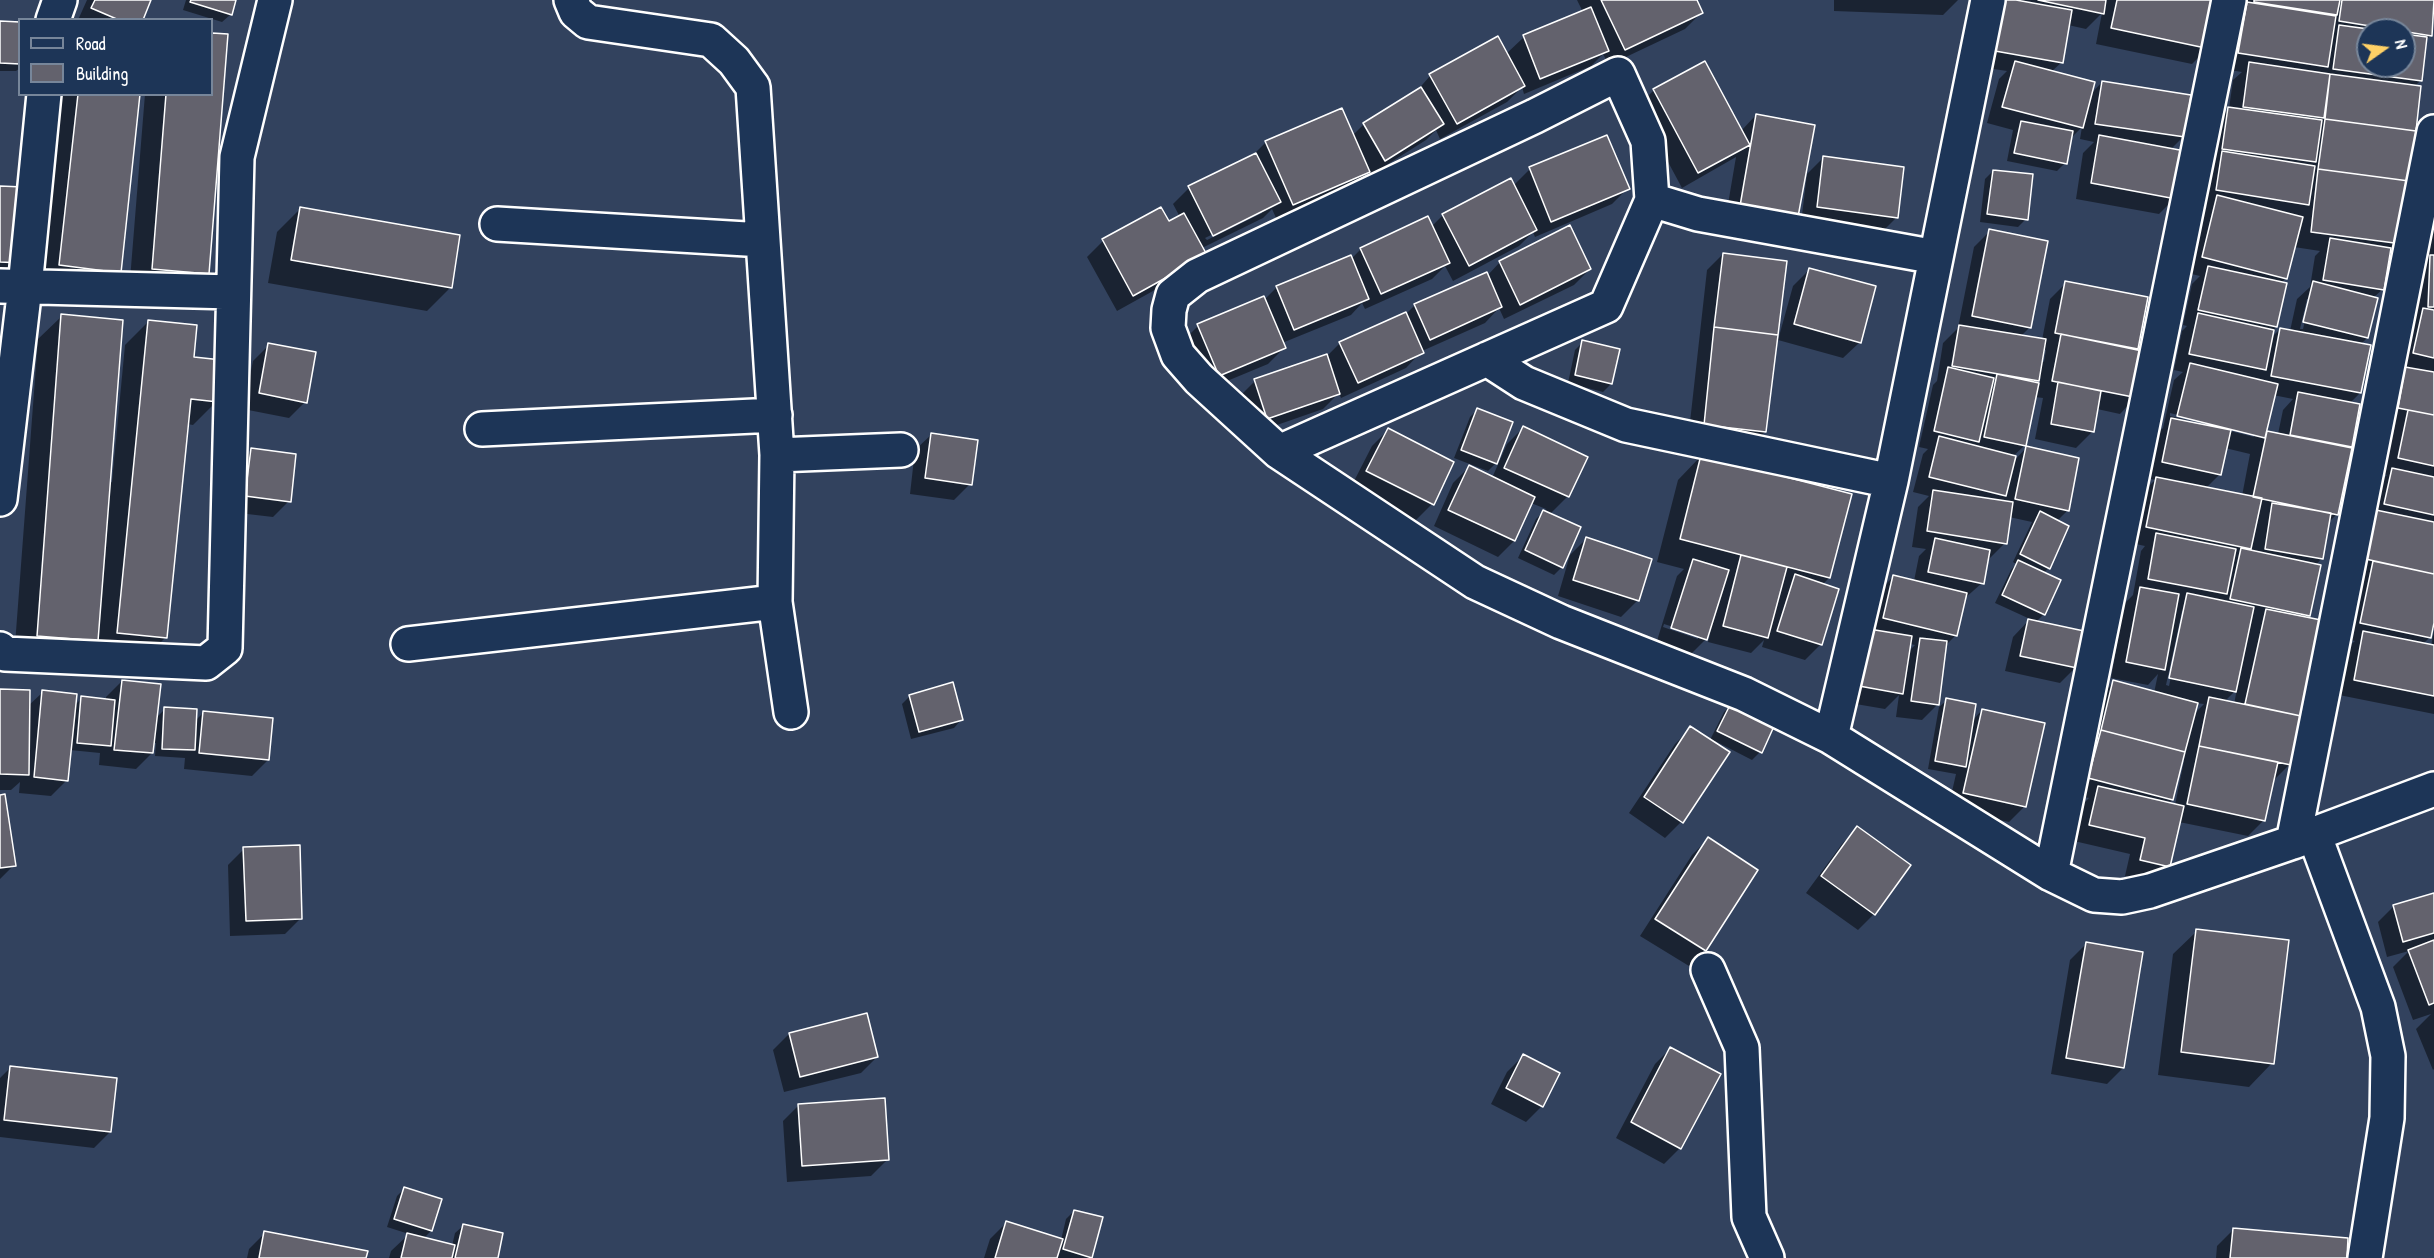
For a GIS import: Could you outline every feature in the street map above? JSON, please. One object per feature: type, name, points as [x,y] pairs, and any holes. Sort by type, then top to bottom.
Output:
[{"type":"street","points":[[54,18],[60,0]]},
{"type":"street","points":[[0,649],[5,654],[206,663],[225,648],[237,157],[275,0]]},
{"type":"street","points":[[571,0],[576,12],[588,22],[711,40],[734,61],[753,87],[777,456],[775,602],[791,712]]},
{"type":"street","points":[[1832,737],[1891,481],[1988,0]]},
{"type":"street","points":[[2052,873],[2229,0]]},
{"type":"street","points":[[1280,452],[1606,306],[1652,201],[1648,141],[1618,74],[1535,116],[1197,276],[1173,295],[1169,310],[1168,328],[1178,355],[1199,379],[1280,452],[1475,582],[1561,622],[1744,694],[1832,737],[2052,873],[2094,895],[2122,897],[2150,891],[2304,838],[2434,789]]},
{"type":"street","points":[[0,499],[13,286],[44,96]]},
{"type":"street","points":[[2365,1258],[2387,1118],[2388,1056],[2378,1006],[2304,838],[2434,132]]},
{"type":"street","points":[[1652,201],[1698,214],[1936,256]]},
{"type":"street","points":[[497,224],[763,240]]},
{"type":"street","points":[[13,286],[233,292]]},
{"type":"street","points":[[1487,359],[1524,383],[1626,425],[1891,481]]},
{"type":"street","points":[[482,429],[775,415]]},
{"type":"street","points":[[777,456],[901,450]]},
{"type":"street","points":[[408,644],[775,602]]},
{"type":"street","points":[[1708,970],[1742,1048],[1749,1217],[1767,1258]]},
{"type":"building","points":[[95,0],[151,0],[144,18],[114,18],[91,8]]},
{"type":"building","points":[[191,0],[236,0],[232,15],[190,2]]},
{"type":"building","points":[[1601,0],[1697,0],[1703,13],[1625,50]]},
{"type":"building","points":[[2004,0],[2072,10],[2063,63],[1995,51]]},
{"type":"building","points":[[2038,0],[2106,0],[2104,14]]},
{"type":"building","points":[[2117,0],[2219,0],[2210,49],[2111,28]]},
{"type":"building","points":[[2254,0],[2340,0],[2337,15],[2254,2]]},
{"type":"building","points":[[2342,0],[2434,0],[2432,36],[2416,33],[2416,18],[2356,18],[2356,24],[2339,21]]},
{"type":"building","points":[[2247,2],[2336,16],[2328,67],[2238,53]]},
{"type":"building","points":[[1591,7],[1609,51],[1540,79],[1523,35]]},
{"type":"building","points":[[0,21],[18,22],[18,64],[0,63]]},
{"type":"building","points":[[2339,25],[2356,27],[2356,72],[2333,69]]},
{"type":"building","points":[[213,33],[228,34],[209,274],[152,269],[166,96],[213,96]]},
{"type":"building","points":[[1498,36],[1525,86],[1457,124],[1429,74]]},
{"type":"building","points":[[2416,36],[2427,37],[2422,81],[2400,78],[2416,78]]},
{"type":"building","points":[[1705,61],[1750,145],[1698,173],[1653,89]]},
{"type":"building","points":[[2015,61],[2095,82],[2083,128],[2002,107]]},
{"type":"building","points":[[2249,62],[2330,74],[2324,118],[2243,107]]},
{"type":"building","points":[[2330,74],[2421,86],[2416,131],[2325,119]]},
{"type":"building","points":[[2102,81],[2191,95],[2185,137],[2095,124]]},
{"type":"building","points":[[1421,87],[1444,124],[1385,161],[1363,123]]},
{"type":"building","points":[[78,96],[140,96],[121,273],[59,265]]},
{"type":"building","points":[[2228,107],[2322,120],[2316,162],[2222,149]]},
{"type":"building","points":[[1342,108],[1370,172],[1293,205],[1265,141]]},
{"type":"building","points":[[1756,114],[1815,125],[1798,217],[1740,206]]},
{"type":"building","points":[[2325,119],[2416,131],[2409,181],[2318,169]]},
{"type":"building","points":[[2021,121],[2073,131],[2067,164],[2014,153]]},
{"type":"building","points":[[1607,135],[1630,189],[1551,222],[1529,167]]},
{"type":"building","points":[[2099,135],[2185,151],[2176,199],[2091,183]]},
{"type":"building","points":[[2222,151],[2315,166],[2309,205],[2216,190]]},
{"type":"building","points":[[1256,153],[1281,202],[1213,236],[1188,186]]},
{"type":"building","points":[[1823,156],[1904,167],[1898,218],[1817,207]]},
{"type":"building","points":[[2318,169],[2409,181],[2402,244],[2311,232]]},
{"type":"building","points":[[1993,170],[2033,174],[2028,220],[1987,214]]},
{"type":"building","points":[[1511,178],[1537,230],[1469,266],[1442,214]]},
{"type":"building","points":[[0,186],[23,187],[22,263],[0,262]]},
{"type":"building","points":[[2217,195],[2303,217],[2287,279],[2202,257]]},
{"type":"building","points":[[300,207],[460,235],[452,288],[291,260]]},
{"type":"building","points":[[1161,207],[1169,221],[1184,213],[1207,255],[1133,296],[1102,239]]},
{"type":"building","points":[[1428,216],[1450,263],[1381,294],[1360,248]]},
{"type":"building","points":[[1570,225],[1591,269],[1520,305],[1499,261]]},
{"type":"building","points":[[1989,229],[2048,241],[2031,328],[1972,316]]},
{"type":"building","points":[[2330,238],[2391,248],[2384,290],[2323,280]]},
{"type":"building","points":[[1723,253],[1787,261],[1778,335],[1714,327]]},
{"type":"building","points":[[1351,255],[1369,299],[1294,330],[1276,286]]},
{"type":"building","points":[[2430,255],[2434,255],[2434,307],[2428,307]]},
{"type":"building","points":[[2208,266],[2287,283],[2277,327],[2198,310]]},
{"type":"building","points":[[1809,268],[1876,286],[1861,343],[1794,324]]},
{"type":"building","points":[[1487,272],[1502,307],[1430,340],[1414,304]]},
{"type":"building","points":[[2065,281],[2148,297],[2138,349],[2055,333]]},
{"type":"building","points":[[2313,281],[2378,298],[2368,338],[2303,322]]},
{"type":"building","points":[[1264,296],[1286,348],[1219,376],[1197,324]]},
{"type":"building","points":[[2423,308],[2434,310],[2434,358],[2413,353]]},
{"type":"building","points":[[1406,312],[1424,353],[1358,383],[1339,342]]},
{"type":"building","points":[[2198,313],[2274,330],[2266,370],[2189,354]]},
{"type":"building","points":[[61,314],[123,320],[98,641],[37,636]]},
{"type":"building","points":[[148,320],[197,325],[194,357],[222,360],[218,402],[191,399],[167,638],[117,633]]},
{"type":"building","points":[[1959,325],[2046,339],[2039,381],[1952,366]]},
{"type":"building","points":[[1714,327],[1778,335],[1766,432],[1704,425]]},
{"type":"building","points":[[2280,328],[2371,345],[2361,393],[2271,376]]},
{"type":"building","points":[[2061,334],[2147,352],[2138,398],[2052,381]]},
{"type":"building","points":[[1582,340],[1620,349],[1612,384],[1575,375]]},
{"type":"building","points":[[268,343],[316,352],[307,403],[259,393]]},
{"type":"building","points":[[1327,354],[1340,394],[1267,419],[1254,379]]},
{"type":"building","points":[[2190,363],[2278,384],[2265,438],[2177,416]]},
{"type":"building","points":[[1948,367],[1994,378],[1979,442],[1934,431]]},
{"type":"building","points":[[2405,367],[2434,372],[2434,415],[2398,408]]},
{"type":"building","points":[[1997,374],[2039,383],[2026,446],[1984,437]]},
{"type":"building","points":[[2058,382],[2101,391],[2094,432],[2051,424]]},
{"type":"building","points":[[2298,392],[2360,404],[2352,447],[2290,435]]},
{"type":"building","points":[[1477,408],[1513,422],[1497,464],[1461,450]]},
{"type":"building","points":[[2408,410],[2434,415],[2434,466],[2398,458]]},
{"type":"building","points":[[2171,418],[2231,430],[2221,475],[2162,462]]},
{"type":"building","points":[[1523,426],[1588,457],[1569,497],[1504,468]]},
{"type":"building","points":[[1388,428],[1454,462],[1434,505],[1366,471]]},
{"type":"building","points":[[2267,431],[2352,448],[2338,515],[2253,497]]},
{"type":"building","points":[[931,433],[978,440],[972,485],[925,478]]},
{"type":"building","points":[[1939,436],[2016,456],[2006,496],[1929,477]]},
{"type":"building","points":[[2026,446],[2079,458],[2069,511],[2015,499]]},
{"type":"building","points":[[251,448],[296,454],[291,502],[245,496]]},
{"type":"building","points":[[1701,455],[1852,494],[1830,578],[1680,539]]},
{"type":"building","points":[[1469,465],[1535,497],[1515,541],[1448,510]]},
{"type":"building","points":[[2392,468],[2434,477],[2434,515],[2384,504]]},
{"type":"building","points":[[2156,477],[2262,498],[2251,549],[2146,527]]},
{"type":"building","points":[[1933,490],[2013,502],[2007,544],[1927,531]]},
{"type":"building","points":[[2272,503],[2331,513],[2323,559],[2265,549]]},
{"type":"building","points":[[2371,509],[2434,522],[2434,574],[2361,558]]},
{"type":"building","points":[[1543,510],[1581,527],[1563,568],[1525,550]]},
{"type":"building","points":[[2040,511],[2069,526],[2050,569],[2020,554]]},
{"type":"building","points":[[2156,533],[2236,549],[2227,594],[2148,579]]},
{"type":"building","points":[[1586,537],[1652,559],[1639,601],[1573,580]]},
{"type":"building","points":[[1935,538],[1990,550],[1984,584],[1928,572]]},
{"type":"building","points":[[2241,548],[2321,565],[2310,616],[2230,599]]},
{"type":"building","points":[[1741,555],[1787,567],[1768,638],[1723,626]]},
{"type":"building","points":[[1693,559],[1729,570],[1707,640],[1671,628]]},
{"type":"building","points":[[2018,560],[2061,580],[2045,615],[2002,595]]},
{"type":"building","points":[[2373,561],[2434,574],[2434,623],[2431,638],[2360,623]]},
{"type":"building","points":[[1795,574],[1839,589],[1822,645],[1777,631]]},
{"type":"building","points":[[1893,575],[1967,593],[1957,636],[1883,618]]},
{"type":"building","points":[[2140,587],[2179,594],[2165,670],[2126,662]]},
{"type":"building","points":[[2187,593],[2254,607],[2236,692],[2169,678]]},
{"type":"building","points":[[2266,609],[2321,620],[2301,716],[2245,704]]},
{"type":"building","points":[[2028,619],[2084,631],[2077,668],[2020,656]]},
{"type":"building","points":[[1869,629],[1912,636],[1903,694],[1859,686]]},
{"type":"building","points":[[2363,631],[2434,645],[2434,696],[2354,680]]},
{"type":"building","points":[[1920,638],[1947,641],[1939,705],[1911,701]]},
{"type":"building","points":[[122,680],[161,684],[153,753],[114,750]]},
{"type":"building","points":[[2113,680],[2198,703],[2185,752],[2101,730]]},
{"type":"building","points":[[953,682],[963,720],[919,732],[909,695]]},
{"type":"building","points":[[0,689],[30,690],[29,775],[0,774]]},
{"type":"building","points":[[42,690],[77,694],[68,781],[34,777]]},
{"type":"building","points":[[81,696],[115,700],[111,746],[77,743]]},
{"type":"building","points":[[2209,697],[2301,716],[2291,765],[2199,746]]},
{"type":"building","points":[[1946,698],[1976,704],[1966,767],[1935,761]]},
{"type":"building","points":[[1731,703],[1775,724],[1762,753],[1717,731]]},
{"type":"building","points":[[164,707],[197,709],[195,750],[162,749]]},
{"type":"building","points":[[1982,709],[2045,723],[2026,807],[1963,793]]},
{"type":"building","points":[[203,711],[273,718],[269,760],[199,753]]},
{"type":"building","points":[[1690,726],[1730,752],[1683,823],[1644,797]]},
{"type":"building","points":[[2101,730],[2185,752],[2173,800],[2088,778]]},
{"type":"building","points":[[2199,746],[2278,762],[2265,821],[2187,804]]},
{"type":"building","points":[[2098,786],[2184,806],[2170,867],[2140,860],[2145,838],[2089,825]]},
{"type":"building","points":[[5,794],[16,866],[0,868],[0,795]]},
{"type":"building","points":[[1857,826],[1911,865],[1875,915],[1821,876]]},
{"type":"building","points":[[1708,837],[1758,870],[1706,951],[1655,919]]},
{"type":"building","points":[[300,845],[302,919],[246,921],[243,847]]},
{"type":"building","points":[[2434,893],[2434,933],[2403,942],[2393,905]]},
{"type":"building","points":[[2196,929],[2289,940],[2274,1064],[2181,1052]]},
{"type":"building","points":[[2434,940],[2434,1003],[2429,1005],[2408,950]]},
{"type":"building","points":[[2086,942],[2143,952],[2124,1068],[2066,1058]]},
{"type":"building","points":[[867,1013],[878,1057],[800,1077],[789,1033]]},
{"type":"building","points":[[1670,1047],[1721,1074],[1681,1149],[1631,1122]]},
{"type":"building","points":[[1523,1054],[1560,1073],[1543,1107],[1506,1088]]},
{"type":"building","points":[[10,1066],[117,1078],[111,1132],[4,1120]]},
{"type":"building","points":[[885,1098],[889,1160],[802,1166],[798,1104]]},
{"type":"building","points":[[404,1187],[442,1199],[432,1231],[394,1219]]},
{"type":"building","points":[[1074,1210],[1103,1217],[1092,1258],[1063,1249]]},
{"type":"building","points":[[1006,1221],[1063,1239],[1057,1258],[995,1258]]},
{"type":"building","points":[[463,1224],[503,1233],[498,1258],[455,1258]]},
{"type":"building","points":[[2233,1228],[2348,1238],[2347,1258],[2230,1258]]},
{"type":"building","points":[[264,1231],[368,1251],[366,1258],[259,1258]]},
{"type":"building","points":[[407,1233],[455,1245],[452,1258],[401,1258]]}]
